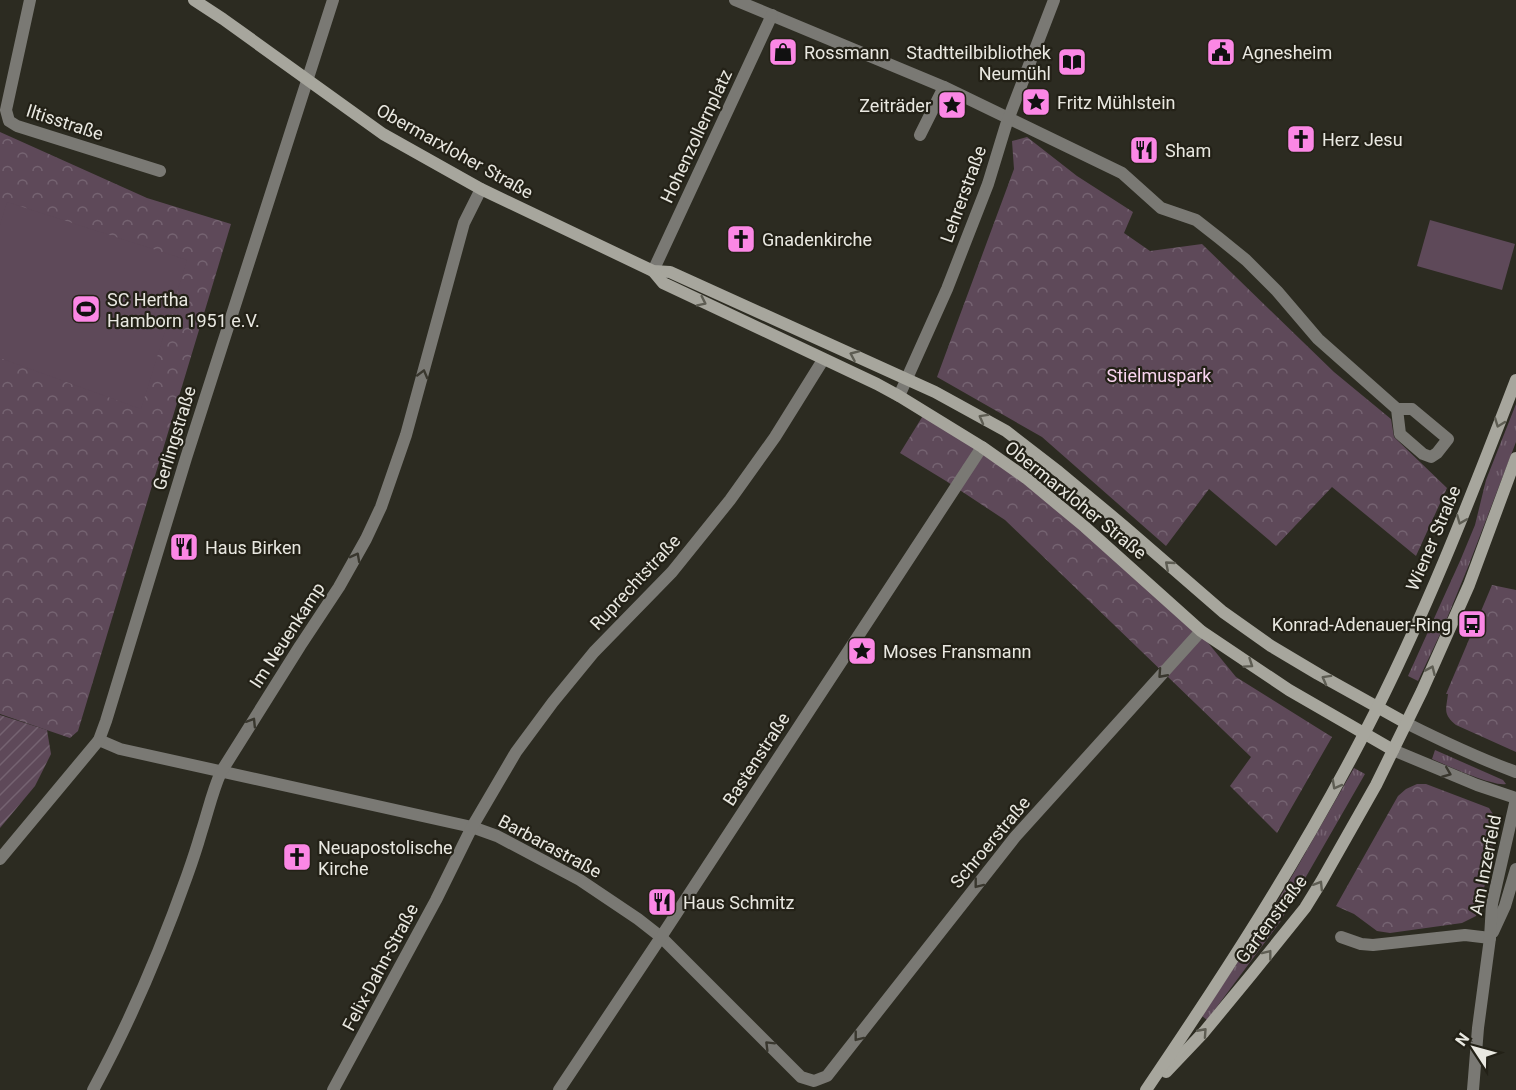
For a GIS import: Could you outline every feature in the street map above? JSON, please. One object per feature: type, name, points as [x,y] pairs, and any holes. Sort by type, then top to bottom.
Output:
[{"type":"street","name":"Iltisstraße","points":[[30,0],[6,110],[9,121],[17,126],[160,171]]},
{"type":"street","name":"Obermarxloher Straße","points":[[194,0],[382,134],[481,189],[653,271],[670,272],[908,379],[1006,431],[1076,486],[1223,612],[1271,646],[1406,723]]},
{"type":"street","name":"Gerlingstraße","points":[[0,859],[99,740],[193,435],[333,0]]},
{"type":"street","points":[[735,0],[944,87],[1122,173],[1161,208],[1196,220],[1246,261],[1277,291],[1318,339],[1397,409],[1412,409],[1448,439],[1437,453],[1431,457],[1423,454],[1400,434],[1397,409]]},
{"type":"street","name":"Lehrerstraße","points":[[899,396],[947,289],[981,203],[1008,118],[1054,0]]},
{"type":"street","name":"Hohenzollernplatz","points":[[653,271],[772,15]]},
{"type":"street","points":[[920,135],[944,87]]},
{"type":"street","name":"Im Neuenkamp","points":[[93,1090],[147,980],[186,877],[202,832],[213,790],[221,772],[339,587],[381,507],[406,435],[464,224],[481,189]]},
{"type":"street","name":"Obermarxloher Straße","points":[[653,271],[663,283],[899,396],[982,447],[1043,492],[1201,630],[1289,690],[1393,750]]},
{"type":"street","name":"Ruprechtstraße","points":[[472,827],[516,752],[553,702],[594,652],[672,572],[730,501],[775,437],[823,360]]},
{"type":"street","name":"Wiener Straße","points":[[1364,734],[1417,624],[1450,548],[1516,380]]},
{"type":"street","name":"Bastenstraße","points":[[559,1090],[662,937],[982,447]]},
{"type":"street","points":[[1516,458],[1458,611],[1406,723],[1516,772]]},
{"type":"street","name":"Schroerstraße","points":[[814,1081],[826,1076],[1016,837],[1201,630]]},
{"type":"street","name":"Gartenstraße","points":[[1147,1090],[1204,1032],[1305,908],[1349,832],[1406,723]]},
{"type":"street","name":"Gartenstraße","points":[[1147,1090],[1272,897],[1364,734]]},
{"type":"street","name":"Barbarastraße","points":[[99,740],[120,749],[472,827],[498,836],[580,880],[662,937],[801,1077],[814,1081]]},
{"type":"street","points":[[1393,750],[1516,799]]},
{"type":"street","name":"Am Inzerfeld","points":[[1473,1090],[1492,904],[1516,799]]},
{"type":"street","name":"Felix-Dahn-Straße","points":[[333,1090],[436,900],[472,827]]},
{"type":"street","name":"Am Inzerfeld","points":[[1490,938],[1505,906],[1516,869]]},
{"type":"street","points":[[1341,937],[1361,944],[1373,945],[1465,934],[1490,938]]},
{"type":"green space","points":[[0,132],[147,198],[231,224],[78,731],[70,738],[0,714]]},
{"type":"green space","name":"Stielmuspark","points":[[1027,137],[1077,176],[1133,212],[1124,233],[1150,251],[1202,244],[1334,372],[1391,419],[1394,437],[1447,488],[1416,556],[1332,487],[1276,546],[1209,489],[1166,546],[1042,437],[937,377],[1014,169],[1012,141]]},
{"type":"green space","name":"SC Hertha Hamborn 1951 e.V.","points":[[7,202],[187,260],[141,409],[0,358],[0,225]]},
{"type":"green space","points":[[1430,220],[1515,244],[1502,290],[1417,266]]},
{"type":"green space","points":[[1516,404],[1516,442],[1443,628],[1418,681],[1408,676],[1475,525],[1486,480]]},
{"type":"green space","points":[[924,414],[1025,479],[1200,633],[1236,677],[1332,737],[1277,833],[1230,786],[1251,757],[1005,520],[900,453]]},
{"type":"green space","points":[[1492,585],[1516,590],[1516,752],[1456,725],[1446,711],[1448,694],[1446,694]]},
{"type":"green space","points":[[0,715],[47,730],[51,754],[35,786],[0,828]]},
{"type":"green space","points":[[1435,750],[1503,780],[1506,784],[1481,779],[1432,759]]},
{"type":"green space","points":[[1354,768],[1365,774],[1280,922],[1207,1020],[1202,1016],[1276,904]]},
{"type":"green space","points":[[1417,784],[1426,784],[1489,808],[1493,814],[1496,830],[1481,903],[1476,916],[1462,923],[1390,933],[1377,931],[1354,914],[1336,906],[1398,796]]},
{"type":"place","name":"Rossmann","points":[[783,52]]},
{"type":"place","name":"Agnesheim","points":[[1221,52]]},
{"type":"place","name":"Stadtteilbibliothek Neumühl","points":[[1072,62]]},
{"type":"place","name":"Fritz Mühlstein","points":[[1036,102]]},
{"type":"place","name":"Zeiträder","points":[[952,105]]},
{"type":"place","name":"Herz Jesu","points":[[1301,139]]},
{"type":"place","name":"Sham","points":[[1144,150]]},
{"type":"place","name":"Gnadenkirche","points":[[741,239]]},
{"type":"place","name":"SC Hertha Hamborn 1951 e.V.","points":[[86,309]]},
{"type":"place","name":"Haus Birken","points":[[184,547]]},
{"type":"place","name":"Konrad-Adenauer-Ring","points":[[1472,624]]},
{"type":"place","name":"Moses Fransmann","points":[[862,651]]},
{"type":"place","name":"Neuapostolische Kirche","points":[[297,857]]},
{"type":"place","name":"Haus Schmitz","points":[[662,902]]}]
